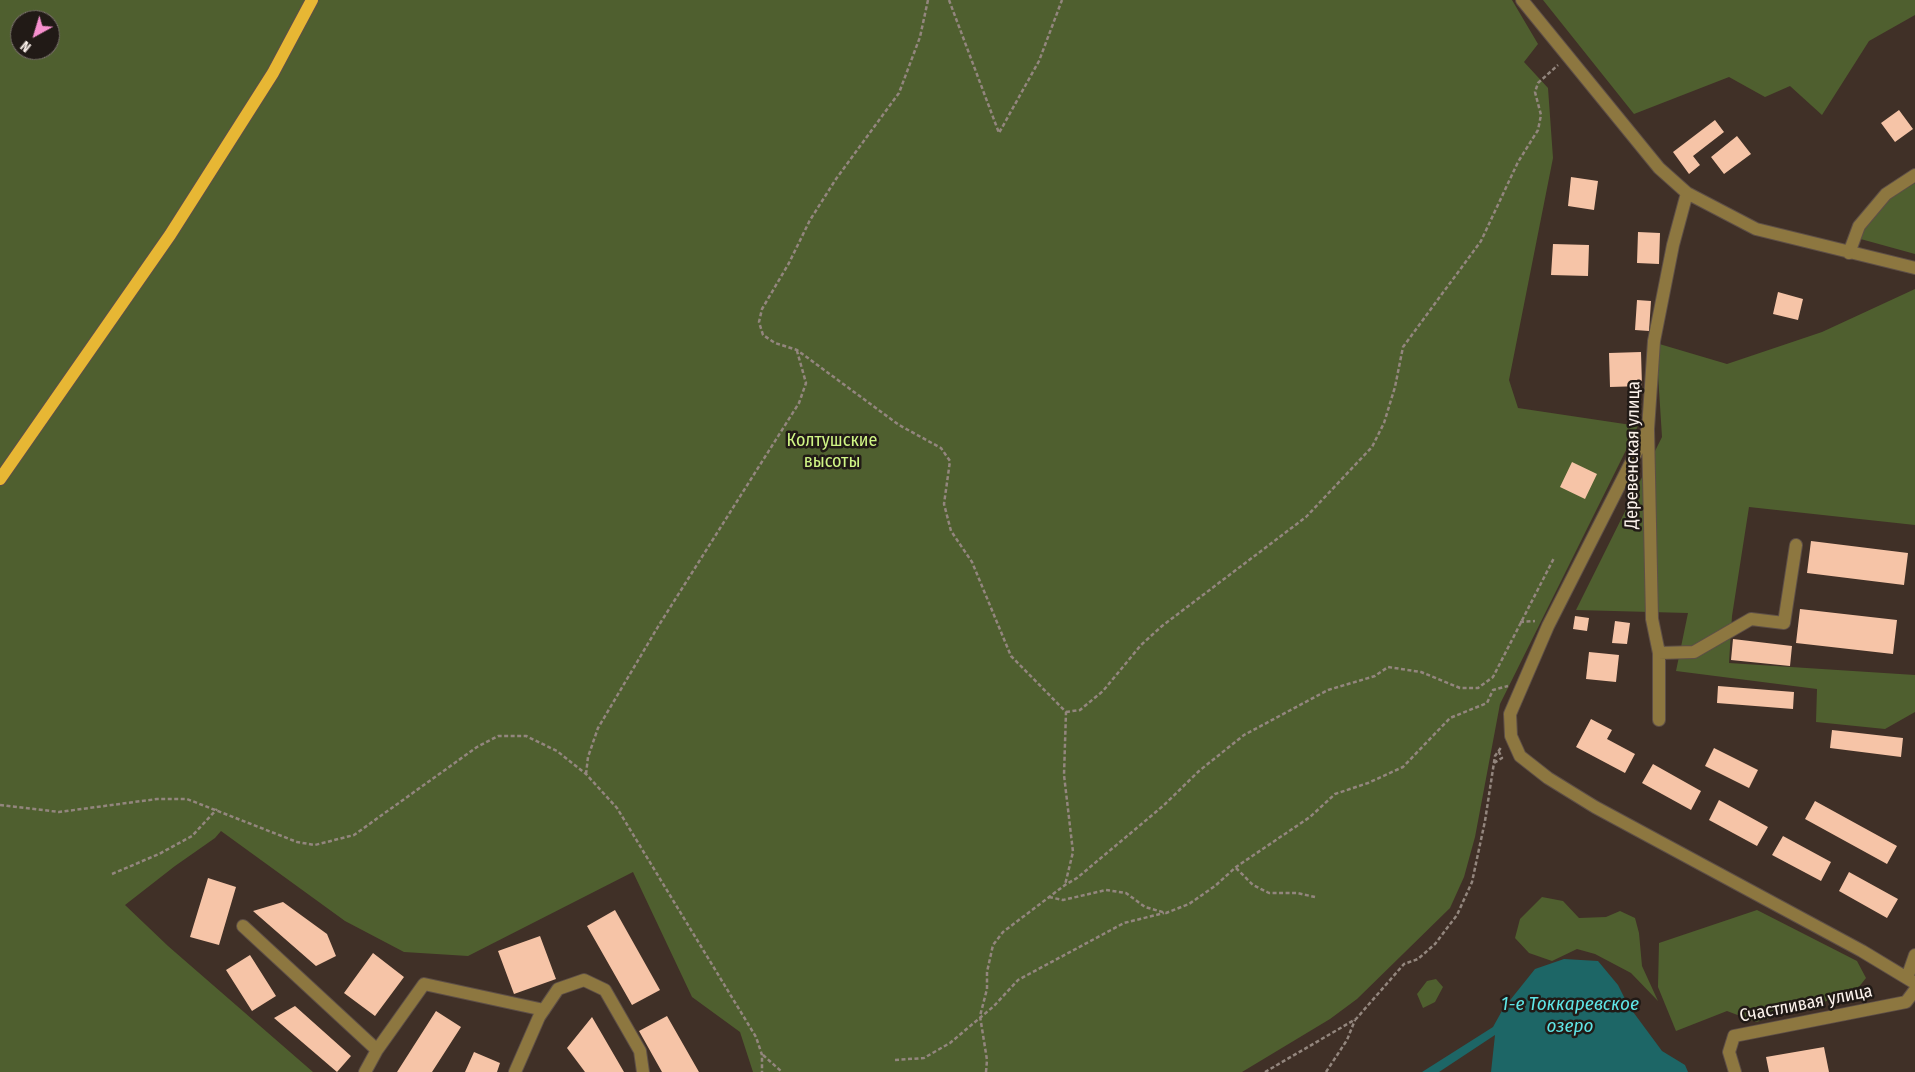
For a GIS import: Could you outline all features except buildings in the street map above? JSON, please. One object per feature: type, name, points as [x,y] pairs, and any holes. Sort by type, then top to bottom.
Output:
[{"type":"main road","points":[[0,479],[170,235],[273,73],[312,0]]},
{"type":"street","points":[[1522,0],[1659,168],[1687,193],[1756,229],[1915,268]]},
{"type":"street","points":[[1849,253],[1859,226],[1886,194],[1915,175]]},
{"type":"street","name":"Деревенская улица","points":[[1659,720],[1659,653],[1652,620],[1648,429],[1654,341],[1673,245],[1687,193]]},
{"type":"street","points":[[1648,429],[1548,626],[1510,714],[1511,736],[1520,756],[1548,778],[1595,807],[1862,950],[1911,980],[1915,955]]},
{"type":"street","points":[[1659,653],[1694,652],[1751,619],[1784,623],[1796,545]]},
{"type":"street","points":[[243,926],[377,1050]]},
{"type":"street","points":[[515,1072],[544,1010],[558,989],[584,980],[605,990],[640,1051],[643,1072]]},
{"type":"street","points":[[365,1072],[377,1050],[424,984],[544,1010]]},
{"type":"street","name":"Счастливая улица","points":[[1735,1072],[1729,1052],[1734,1036],[1906,1002],[1915,990]]},
{"type":"path","points":[[928,0],[920,37],[898,93],[836,179],[810,220],[790,263],[762,309],[759,322],[763,335],[775,343],[797,350],[899,425],[941,448],[950,461],[944,504],[951,531],[972,562],[1011,656],[1066,712],[1064,775],[1073,852],[1065,885]]},
{"type":"path","points":[[949,0],[999,133],[1039,62],[1062,0]]},
{"type":"path","points":[[1066,712],[1080,710],[1102,691],[1141,645],[1162,626],[1306,517],[1372,446],[1384,423],[1395,387],[1403,347],[1481,241],[1518,162],[1538,130],[1541,116],[1536,92],[1538,83],[1567,57]]},
{"type":"path","points":[[586,774],[588,757],[602,720],[659,625],[799,403],[806,383],[797,350]]},
{"type":"path","points":[[986,1072],[987,1060],[980,1016],[987,989],[987,972],[993,945],[1003,932],[1077,878],[1126,838],[1199,771],[1244,734],[1328,690],[1375,676],[1388,667],[1421,672],[1460,688],[1478,688],[1492,677],[1554,558]]},
{"type":"path","points":[[895,1060],[924,1058],[950,1043],[994,1006],[1018,980],[1124,923],[1166,913],[1189,904],[1236,867],[1310,817],[1335,794],[1368,783],[1403,767],[1450,718],[1487,703],[1493,690],[1523,685]]},
{"type":"path","points":[[0,805],[59,812],[157,799],[187,799],[217,809],[297,842],[314,845],[354,835],[477,747],[498,736],[526,736],[557,751],[586,774],[617,808],[756,1037],[762,1055],[762,1072]]},
{"type":"path","points":[[1494,763],[1502,758],[1498,750]]},
{"type":"path","points":[[1326,1072],[1347,1040],[1356,1019],[1404,964],[1418,959],[1435,944],[1457,915],[1472,882],[1485,821],[1495,756]]},
{"type":"path","points":[[112,874],[158,854],[192,836],[217,809]]},
{"type":"path","points":[[1236,867],[1253,885],[1269,893],[1297,893],[1315,897]]},
{"type":"path","points":[[1049,897],[1063,900],[1106,890],[1126,893],[1145,907],[1166,913]]},
{"type":"path","points":[[1264,1072],[1356,1019]]},
{"type":"path","points":[[762,1055],[782,1072]]},
{"type":"green space","name":"Колтушские высоты","points":[[0,0],[1512,0],[1538,44],[1524,62],[1548,88],[1553,158],[1509,380],[1518,408],[1638,426],[1500,704],[1475,837],[1464,877],[1450,908],[1357,999],[1330,1019],[1242,1072],[753,1072],[740,1032],[692,997],[633,872],[468,956],[404,952],[345,921],[221,831],[215,838],[125,905],[168,946],[313,1072],[0,1072]]},
{"type":"green space","points":[[1543,0],[1915,0],[1915,15],[1869,41],[1822,115],[1790,86],[1765,97],[1729,77],[1634,114]]},
{"type":"green space","points":[[1915,183],[1915,254],[1857,238],[1890,198]]},
{"type":"green space","points":[[1915,289],[1915,525],[1749,507],[1732,616],[1729,663],[1915,675],[1915,712],[1885,729],[1816,722],[1817,689],[1676,671],[1688,613],[1576,610],[1662,437],[1656,343],[1727,364],[1822,332]]},
{"type":"green space","points":[[1542,897],[1563,901],[1579,918],[1606,917],[1620,911],[1635,918],[1639,933],[1642,966],[1658,1001],[1631,973],[1595,954],[1577,949],[1552,961],[1529,953],[1515,938],[1520,919]]},
{"type":"green space","points":[[1757,910],[1857,961],[1866,978],[1854,993],[1756,1022],[1727,1011],[1676,1031],[1658,987],[1659,943]]},
{"type":"green space","points":[[1436,979],[1443,987],[1435,1002],[1423,1008],[1417,994],[1427,981]]},
{"type":"water","name":"1-е Токкаревское озеро","points":[[1564,959],[1598,961],[1618,985],[1628,1005],[1662,1051],[1685,1065],[1688,1072],[1491,1072],[1495,1035],[1439,1072],[1422,1072],[1493,1027],[1503,1009],[1535,969]]}]
